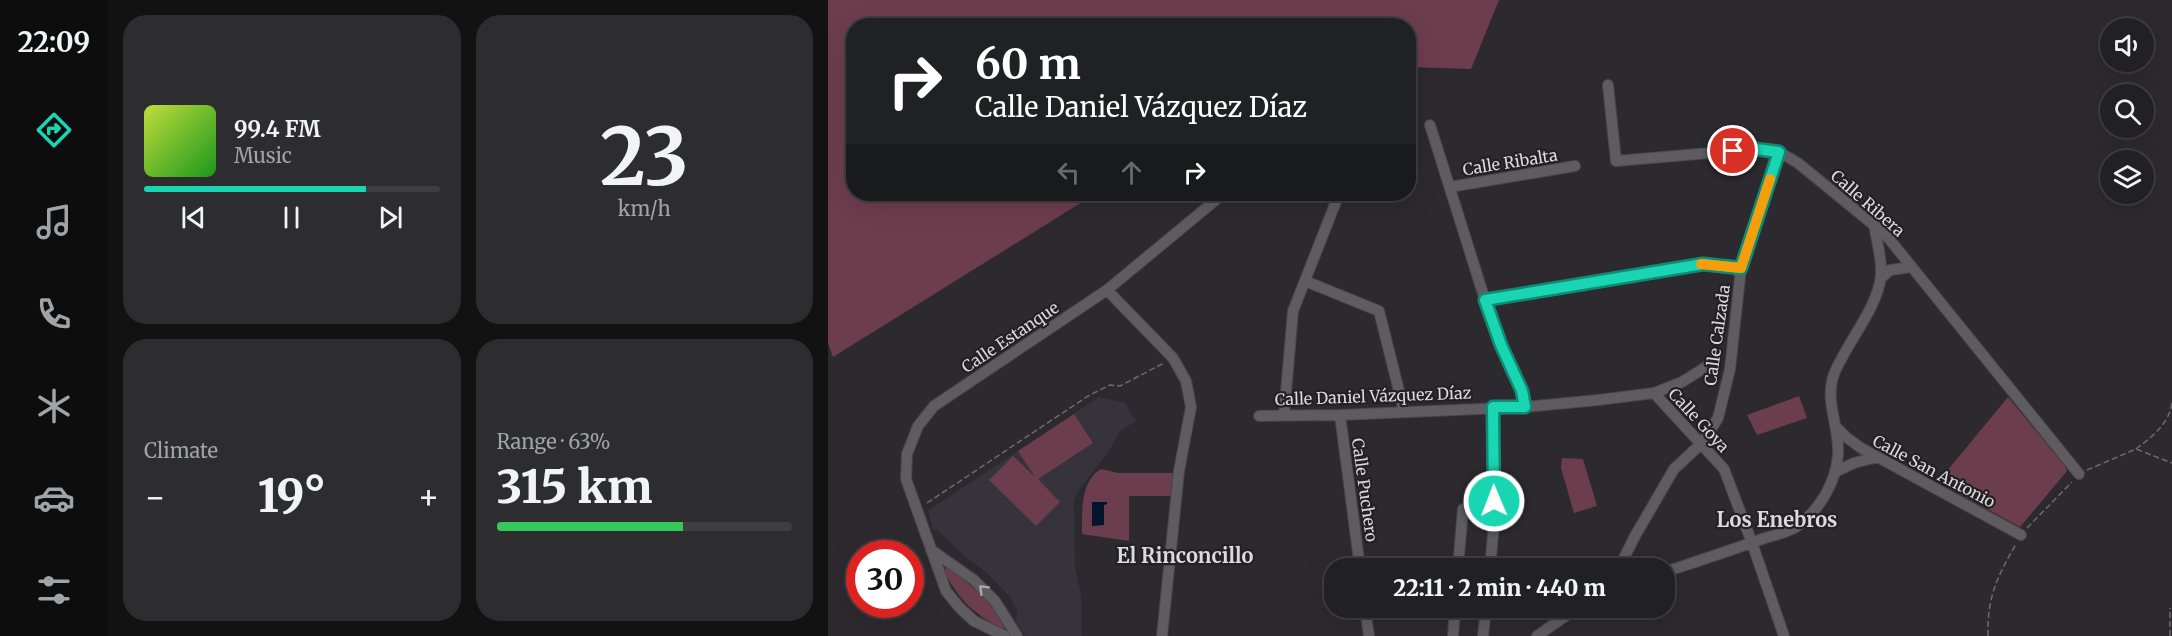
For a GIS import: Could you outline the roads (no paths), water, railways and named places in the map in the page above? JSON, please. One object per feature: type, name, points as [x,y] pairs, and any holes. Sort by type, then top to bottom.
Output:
[{"type":"street","name":"Calle Ribera","points":[[1608,84],[1616,161],[1756,149],[1779,152],[1798,163],[1874,225],[1886,235],[2079,474]]},
{"type":"street","points":[[1430,125],[1485,300],[1501,345],[1522,391],[1525,407]]},
{"type":"street","name":"Calle Calzada","points":[[1624,558],[1674,469],[1702,443],[1718,418],[1730,369],[1741,268],[1779,152]]},
{"type":"street","name":"Calle Ribalta","points":[[1450,187],[1575,166]]},
{"type":"street","name":"Calle Estanque","points":[[1005,636],[974,621],[959,608],[946,591],[906,479],[907,454],[918,426],[933,406],[1107,290],[1215,201]]},
{"type":"street","points":[[1284,415],[1293,311],[1336,201]]},
{"type":"street","points":[[1675,569],[1797,527],[1815,510],[1837,471],[1837,428],[1832,413],[1830,391],[1833,376],[1875,297],[1881,278],[1881,257],[1874,225]]},
{"type":"street","points":[[1485,300],[1703,264],[1741,268]]},
{"type":"street","points":[[1881,278],[1890,270],[1912,267]]},
{"type":"street","points":[[1305,281],[1379,311],[1404,411]]},
{"type":"street","points":[[1107,290],[1173,358],[1186,381],[1191,407],[1179,471],[1162,636]]},
{"type":"street","name":"Calle Goya","points":[[1525,407],[1654,393],[1682,382],[1709,365]]},
{"type":"street","name":"Calle Goya","points":[[1654,393],[1724,469],[1784,636]]},
{"type":"street","points":[[1491,558],[1494,524],[1493,407]]},
{"type":"street","name":"Calle Daniel Vázquez Díaz","points":[[1259,416],[1525,407]]},
{"type":"street","name":"Calle Puchero","points":[[1340,415],[1359,558]]},
{"type":"street","name":"Calle San Antonio","points":[[1837,428],[1845,438],[1877,457],[2021,535]]},
{"type":"street","points":[[1837,471],[1854,462],[1877,457]]},
{"type":"street","points":[[1459,558],[1463,510]]},
{"type":"street","points":[[931,550],[974,580],[995,601],[1017,636]]},
{"type":"street","points":[[1366,618],[1369,636]]},
{"type":"street","points":[[1453,636],[1454,618]]},
{"type":"street","points":[[1483,636],[1485,618]]},
{"type":"street","points":[[1537,636],[1563,618]]},
{"type":"water","points":[[1092,502],[1107,502],[1104,505],[1104,525],[1092,526]]},
{"type":"district","name":"Los Enebros","points":[[1777,520]]},
{"type":"district","name":"El Rinconcillo","points":[[1185,556]]}]
